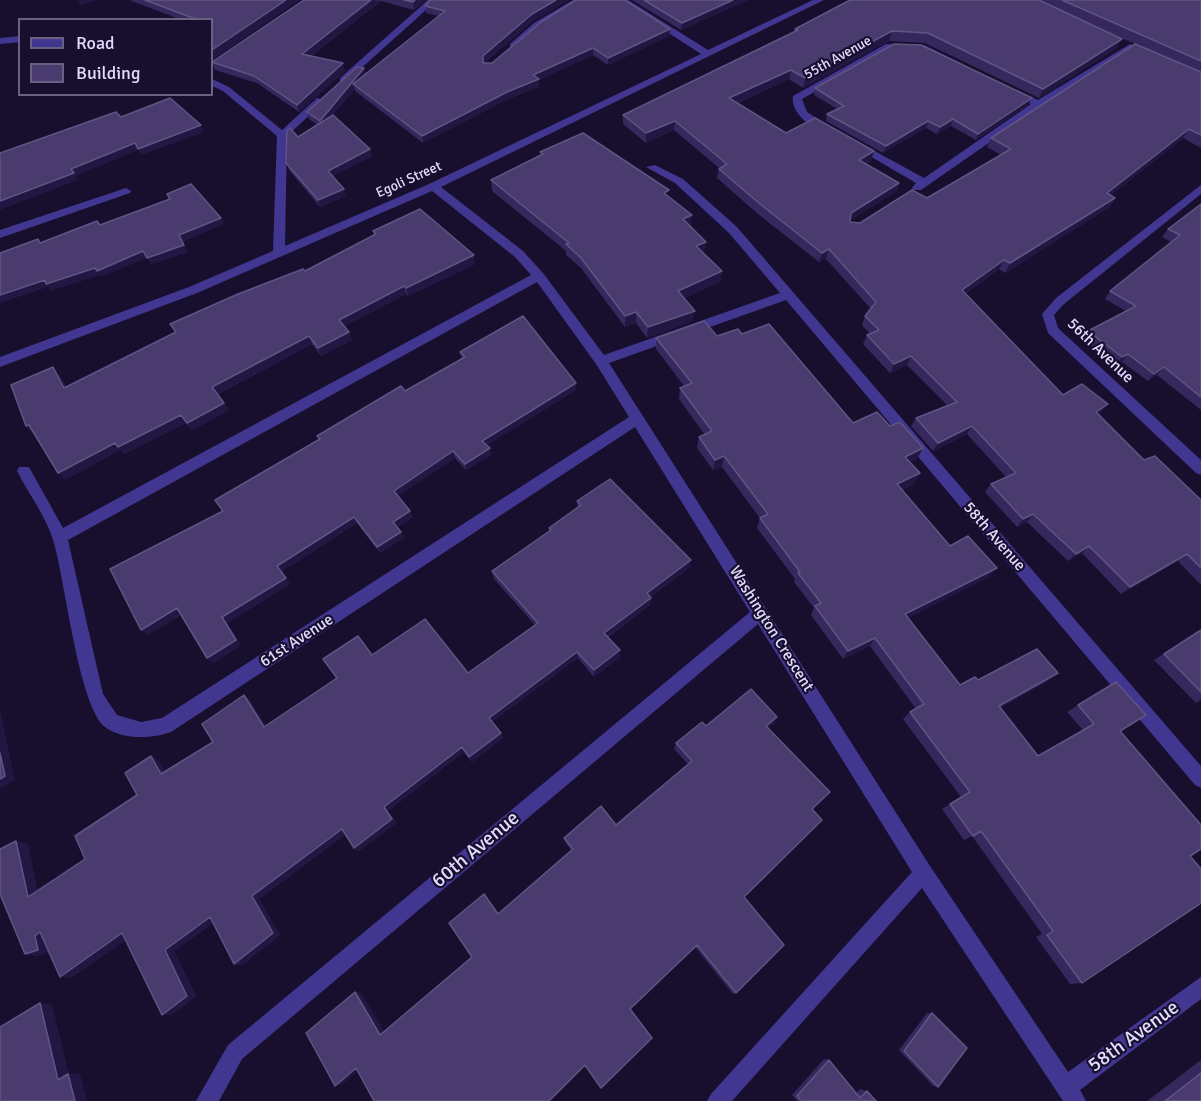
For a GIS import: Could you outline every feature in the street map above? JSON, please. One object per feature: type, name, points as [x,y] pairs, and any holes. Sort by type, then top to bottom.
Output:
[{"type":"street","points":[[279,254],[282,135],[433,0]]},
{"type":"street","points":[[504,53],[537,25],[579,0]]},
{"type":"street","points":[[622,0],[708,54]]},
{"type":"street","name":"Egoli Street","points":[[0,363],[193,290],[433,186],[820,0]]},
{"type":"street","points":[[0,42],[18,39]]},
{"type":"street","name":"55th Avenue","points":[[833,132],[803,116],[798,109],[797,98],[889,46],[921,47],[969,69]]},
{"type":"street","points":[[904,196],[1038,104],[1130,47]]},
{"type":"street","points":[[213,82],[226,89],[282,135]]},
{"type":"street","points":[[1008,89],[1038,104]]},
{"type":"street","points":[[843,138],[924,183]]},
{"type":"street","name":"58th Avenue","points":[[651,167],[679,181],[733,230],[1201,779]]},
{"type":"street","name":"Washington Crescent","points":[[433,186],[519,255],[539,276],[601,361],[636,420],[761,612],[923,873],[1071,1094]]},
{"type":"street","name":"56th Avenue","points":[[1201,188],[1059,301],[1048,314],[1052,330],[1201,469]]},
{"type":"street","points":[[0,234],[126,191]]},
{"type":"street","points":[[60,537],[539,276]]},
{"type":"street","points":[[601,361],[788,295]]},
{"type":"street","name":"61st Avenue","points":[[24,471],[60,537],[95,697],[111,721],[141,730],[165,726],[636,420]]},
{"type":"street","name":"60th Avenue","points":[[207,1101],[235,1052],[761,612]]},
{"type":"street","points":[[718,1101],[923,873]]},
{"type":"street","name":"58th Avenue","points":[[1071,1094],[1201,987]]},
{"type":"building","points":[[145,0],[286,0],[213,49],[213,18],[193,18]]},
{"type":"building","points":[[304,0],[371,0],[302,54],[343,63],[297,105],[254,76],[213,61]]},
{"type":"building","points":[[430,0],[556,0],[532,14],[483,56],[483,63],[492,63],[541,22],[576,0],[625,0],[670,29],[608,58],[593,48],[533,75],[539,79],[507,92],[422,136],[353,84],[445,11],[425,6]]},
{"type":"building","points":[[644,0],[733,0],[682,23]]},
{"type":"building","points":[[850,0],[1039,0],[1122,39],[1043,89],[928,33],[892,31],[805,78],[791,70],[729,98],[786,133],[815,118],[874,151],[859,160],[899,183],[851,213],[850,222],[860,223],[912,190],[927,198],[1011,149],[991,138],[1135,44],[1201,72],[1201,135],[1189,129],[1107,193],[1115,198],[1010,263],[1004,260],[962,290],[1063,395],[1082,384],[1108,404],[1096,412],[1144,460],[1155,456],[1201,500],[1201,568],[1187,554],[1130,587],[1089,546],[1076,554],[1033,514],[1023,519],[991,484],[1016,473],[972,426],[938,443],[916,418],[957,402],[911,356],[894,364],[867,335],[879,330],[865,316],[876,302],[829,249],[822,253],[760,204],[719,169],[727,164],[675,121],[646,133],[623,115],[798,30],[795,29]]},
{"type":"building","points":[[1062,0],[1201,0],[1201,61]]},
{"type":"building","points":[[894,44],[921,45],[1032,98],[978,134],[953,119],[940,127],[928,121],[886,146],[827,114],[844,106],[815,88]]},
{"type":"building","points":[[357,67],[364,68],[320,121],[307,112]]},
{"type":"building","points":[[170,98],[201,125],[138,149],[135,143],[71,169],[74,173],[0,201],[0,153],[116,112],[121,117]]},
{"type":"building","points":[[333,115],[370,149],[328,171],[344,189],[318,200],[286,163],[287,130],[290,128],[298,137]]},
{"type":"building","points":[[583,133],[669,190],[664,193],[692,215],[683,219],[706,242],[696,246],[722,271],[678,291],[695,311],[648,327],[636,312],[625,316],[581,258],[566,244],[569,243],[491,180],[543,154],[540,152]]},
{"type":"building","points":[[191,184],[221,218],[179,235],[184,245],[147,258],[143,251],[97,271],[95,268],[46,284],[45,280],[0,295],[0,253],[38,239],[40,243],[97,221],[100,225],[170,199],[167,194]]},
{"type":"building","points":[[1201,204],[1201,397],[1164,367],[1154,374],[1128,354],[1122,357],[1088,331],[1136,306],[1110,291],[1180,235],[1168,229]]},
{"type":"building","points":[[420,209],[474,255],[406,288],[404,286],[339,320],[349,332],[318,348],[309,336],[212,387],[224,403],[187,423],[181,415],[118,447],[115,443],[58,473],[29,425],[26,426],[11,385],[53,367],[64,388],[176,332],[170,324],[238,294],[303,269],[305,271],[376,234],[373,231]]},
{"type":"building","points":[[523,316],[576,383],[482,441],[490,448],[465,464],[453,451],[394,491],[410,511],[393,522],[401,532],[377,547],[354,517],[277,566],[286,578],[222,617],[236,640],[207,658],[177,608],[141,630],[110,569],[223,511],[215,500],[320,439],[317,436],[401,386],[405,391],[465,357],[460,352]]},
{"type":"building","points":[[704,321],[717,336],[738,329],[742,334],[769,324],[853,423],[877,412],[890,426],[900,422],[923,448],[905,457],[920,473],[897,484],[950,546],[968,536],[997,568],[905,614],[960,685],[975,677],[978,680],[1037,649],[1058,673],[999,706],[1038,756],[1094,724],[1078,705],[1116,682],[1146,715],[1120,731],[1201,825],[1201,849],[1190,856],[1201,869],[1201,903],[1082,983],[1047,935],[1053,931],[981,831],[973,836],[950,804],[970,792],[910,712],[924,704],[875,638],[848,651],[815,606],[821,603],[760,518],[768,514],[724,456],[715,460],[699,437],[712,431],[680,388],[692,383],[656,338]]},
{"type":"building","points":[[610,479],[691,560],[647,593],[651,598],[604,633],[620,650],[594,670],[577,652],[489,718],[501,733],[469,757],[462,747],[384,807],[392,819],[354,848],[342,829],[252,896],[273,933],[234,964],[210,917],[165,950],[187,996],[162,1015],[122,933],[60,977],[40,932],[35,936],[38,950],[25,954],[0,894],[0,849],[16,841],[28,897],[85,859],[75,836],[137,795],[125,773],[151,756],[161,774],[213,742],[202,724],[244,695],[264,727],[337,678],[323,659],[358,636],[372,655],[425,619],[468,673],[538,623],[492,571],[551,530],[549,528],[581,505],[577,501]]},
{"type":"building","points":[[1201,630],[1201,692],[1164,654]]},
{"type":"building","points":[[751,689],[777,717],[766,726],[830,792],[812,809],[822,820],[744,897],[784,945],[736,993],[697,945],[630,1009],[652,1038],[601,1088],[585,1065],[549,1101],[374,1101],[356,1068],[335,1086],[306,1033],[355,992],[380,1035],[472,957],[449,923],[484,894],[498,914],[573,849],[564,838],[601,806],[616,825],[692,761],[676,743],[702,722],[706,726]]},
{"type":"building","points":[[0,753],[5,776],[0,779]]},
{"type":"building","points":[[40,1003],[58,1080],[68,1074],[75,1101],[0,1101],[0,1027]]},
{"type":"building","points":[[932,1013],[967,1048],[938,1087],[904,1051]]},
{"type":"building","points":[[829,1060],[860,1098],[867,1091],[876,1101],[801,1101],[797,1096]]},
{"type":"building","points":[[1201,1073],[1201,1101],[1165,1101]]}]
